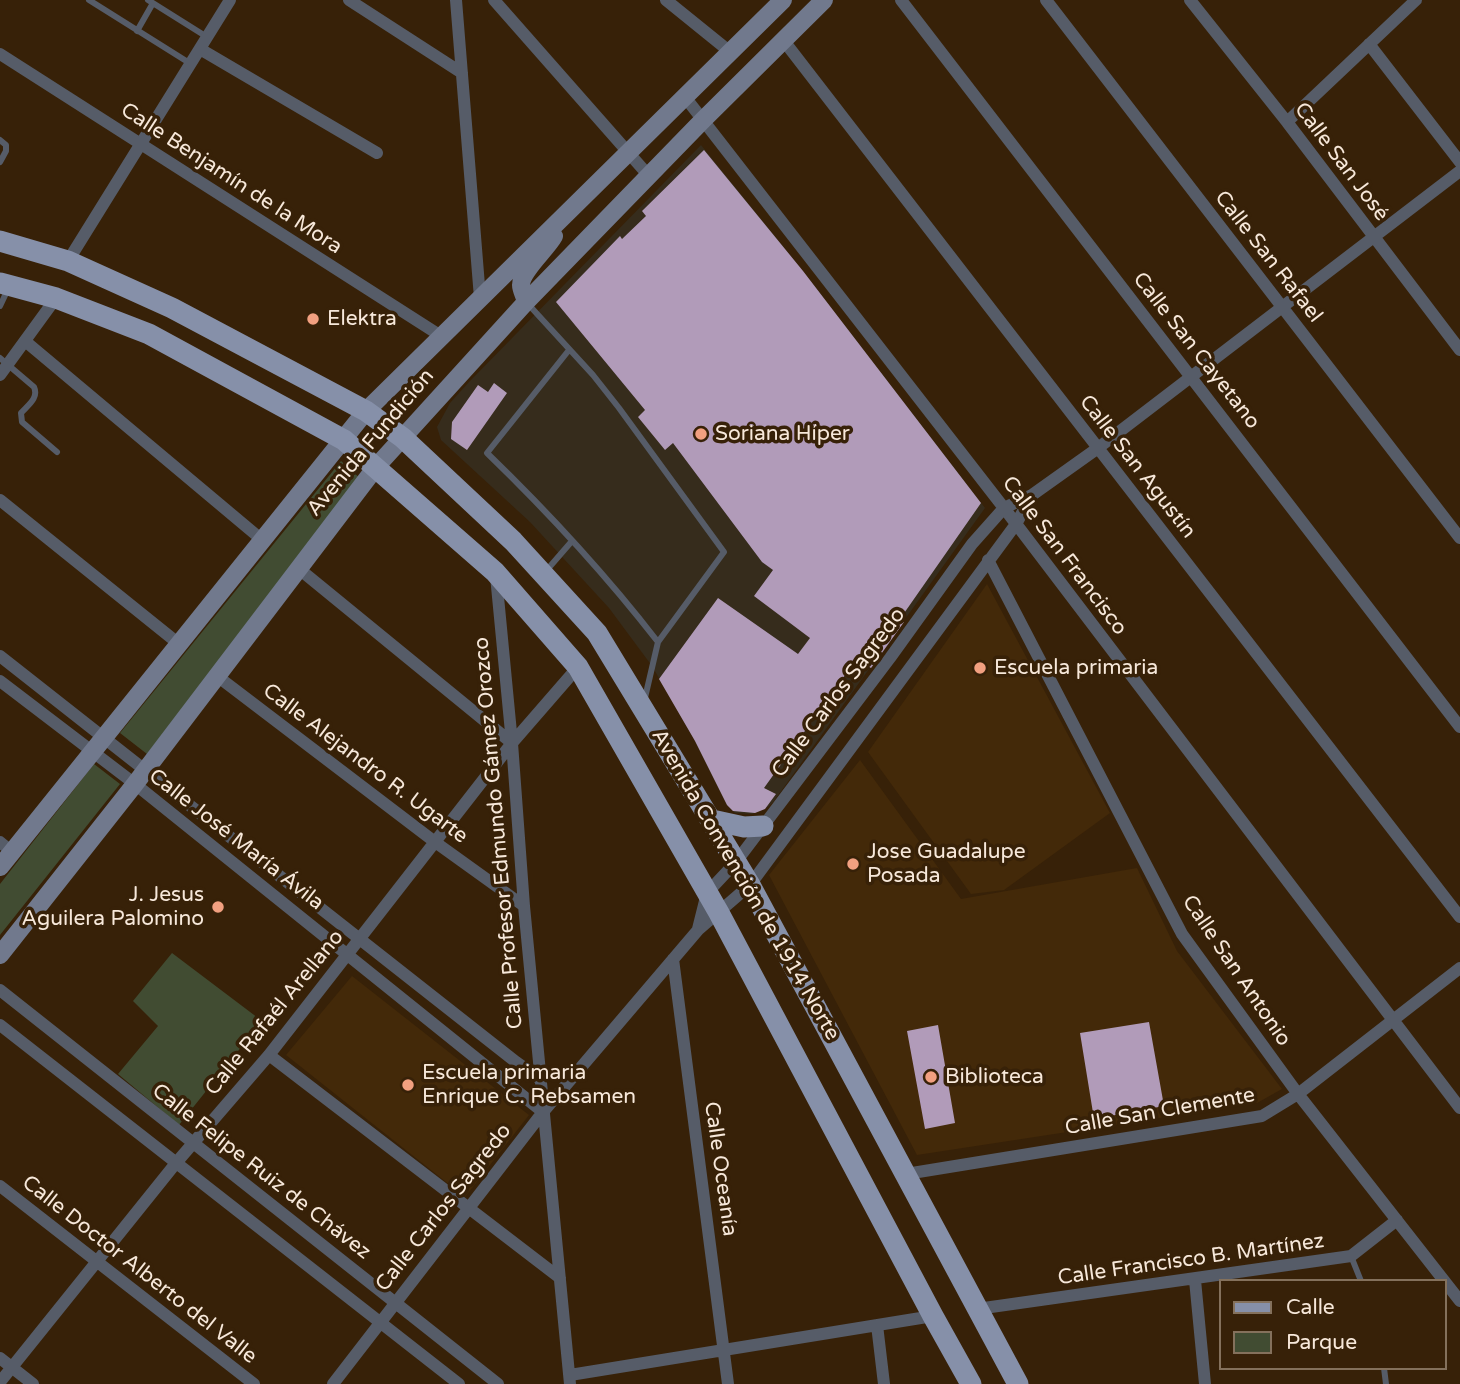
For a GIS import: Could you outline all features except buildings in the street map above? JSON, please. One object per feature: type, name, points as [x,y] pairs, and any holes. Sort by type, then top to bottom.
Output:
[{"type":"main road","name":"Avenida Convención de 1914 Norte","points":[[0,241],[68,261],[172,308],[366,411],[403,438],[513,541],[597,633],[750,885],[1017,1384]]},
{"type":"main road","name":"Avenida Convención de 1914 Norte","points":[[5,284],[56,298],[149,334],[344,440],[495,572],[578,667],[719,913],[971,1384]]},
{"type":"main road","points":[[712,820],[744,827],[763,826]]},
{"type":"street","points":[[68,261],[230,0]]},
{"type":"street","points":[[349,0],[462,73]]},
{"type":"street","points":[[456,0],[480,298]]},
{"type":"street","points":[[494,0],[649,176]]},
{"type":"street","points":[[666,0],[729,51]]},
{"type":"street","name":"Avenida Fundición","points":[[0,867],[6,847],[105,736],[366,411],[783,0]]},
{"type":"street","name":"Avenida Fundición","points":[[0,955],[135,784],[376,467],[526,302],[824,0]]},
{"type":"street","name":"Calle San Cayetano","points":[[901,0],[1460,726]]},
{"type":"street","name":"Calle San Rafael","points":[[1047,0],[1460,538]]},
{"type":"street","name":"Calle San José","points":[[1190,0],[1287,122],[1460,350]]},
{"type":"street","points":[[1287,122],[1416,0]]},
{"type":"street","name":"Calle San Agustín","points":[[784,41],[1460,917]]},
{"type":"street","points":[[1369,44],[1460,162]]},
{"type":"street","points":[[200,49],[377,153]]},
{"type":"street","name":"Calle Benjamín de la Mora","points":[[0,54],[441,336]]},
{"type":"street","name":"Calle San Francisco","points":[[685,97],[1004,508],[1460,1108]]},
{"type":"street","name":"Calle Carlos Sagredo","points":[[698,930],[707,893],[736,862],[972,544],[1004,508],[1031,495],[1098,448],[1460,171]]},
{"type":"street","points":[[526,302],[521,284],[524,273],[547,248],[562,217]]},
{"type":"street","points":[[0,375],[4,361],[25,341],[56,298]]},
{"type":"street","points":[[25,341],[261,540]]},
{"type":"street","name":"Calle Carlos Sagredo","points":[[333,1384],[543,1112],[698,930],[750,885],[1016,524],[1031,495]]},
{"type":"street","points":[[0,500],[179,644]]},
{"type":"street","name":"Calle San Antonio","points":[[988,560],[1182,934],[1298,1094],[1443,1279]]},
{"type":"street","points":[[298,568],[512,743]]},
{"type":"street","name":"Calle Profesor Edmundo Gámez Orozco","points":[[495,572],[543,1112],[570,1380]]},
{"type":"street","name":"Calle José María Ávila","points":[[0,656],[540,1079]]},
{"type":"street","points":[[890,658],[908,672]]},
{"type":"street","name":"Calle Rafaél Arellano","points":[[0,1382],[176,1163],[269,1055],[512,743],[578,667]]},
{"type":"street","name":"Calle Alejandro R. Ugarte","points":[[217,676],[435,842],[524,906]]},
{"type":"street","name":"Calle José María Ávila","points":[[0,681],[348,953],[543,1112]]},
{"type":"street","name":"Calle Oceanía","points":[[673,959],[728,1384]]},
{"type":"street","name":"Calle San Clemente","points":[[906,1174],[1262,1116],[1298,1094],[1460,968]]},
{"type":"street","name":"Calle Felipe Ruiz de Chávez","points":[[0,990],[499,1384]]},
{"type":"street","points":[[0,1025],[459,1384]]},
{"type":"street","points":[[269,1055],[560,1278]]},
{"type":"street","name":"Calle Doctor Alberto del Valle","points":[[0,1186],[254,1384]]},
{"type":"street","name":"Calle Francisco B. Martínez","points":[[978,1309],[1351,1256],[1397,1220]]},
{"type":"street","points":[[1195,1280],[1205,1384]]},
{"type":"street","name":"Calle San Antonio","points":[[1446,1283],[1460,1301]]},
{"type":"street","points":[[570,1380],[724,1350],[933,1316]]},
{"type":"street","points":[[877,1325],[884,1384]]},
{"type":"street","points":[[0,1358],[33,1384]]},
{"type":"lane","points":[[89,0],[191,64]]},
{"type":"lane","points":[[137,31],[150,2],[207,37]]},
{"type":"lane","points":[[0,140],[6,145],[0,162]]},
{"type":"lane","points":[[0,306],[5,284]]},
{"type":"lane","points":[[526,302],[593,375],[724,552],[658,642],[643,707]]},
{"type":"lane","points":[[569,350],[487,453],[544,508],[631,607],[658,642]]},
{"type":"lane","points":[[4,361],[34,387],[36,392],[36,397],[21,413],[22,422],[57,452]]},
{"type":"lane","points":[[543,574],[572,541]]},
{"type":"lane","points":[[1351,1256],[1360,1279]]},
{"type":"shaded area","points":[[701,145],[803,271],[985,508],[774,801],[768,807],[752,814],[735,813],[727,805],[695,741],[652,666],[609,608],[530,522],[441,440],[437,427],[450,403],[469,382]]},
{"type":"shaded area","name":"Escuela primaria","points":[[987,584],[1110,813],[1004,890],[971,894],[868,752]]},
{"type":"shaded area","points":[[860,760],[961,899],[1137,868],[1177,951],[1282,1089],[1257,1103],[917,1155],[769,875]]},
{"type":"shaded area","name":"Escuela primaria Enrique C. Rebsamen","points":[[352,976],[529,1115],[465,1197],[286,1055]]},
{"type":"green space","points":[[341,461],[362,480],[147,754],[120,733]]},
{"type":"green space","points":[[94,764],[120,784],[0,935],[0,884]]},
{"type":"green space","points":[[172,953],[262,1021],[179,1125],[118,1074],[158,1026],[133,1001]]},
{"type":"place","name":"Elektra","points":[[313,319]]},
{"type":"place","name":"Soriana Híper","points":[[701,434]]},
{"type":"place","name":"Escuela primaria","points":[[980,668]]},
{"type":"place","name":"Jose Guadalupe Posada","points":[[853,864]]},
{"type":"place","name":"J. Jesus Aguilera Palomino","points":[[218,907]]},
{"type":"place","name":"Biblioteca","points":[[931,1077]]},
{"type":"place","name":"Escuela primaria Enrique C. Rebsamen","points":[[408,1085]]}]
